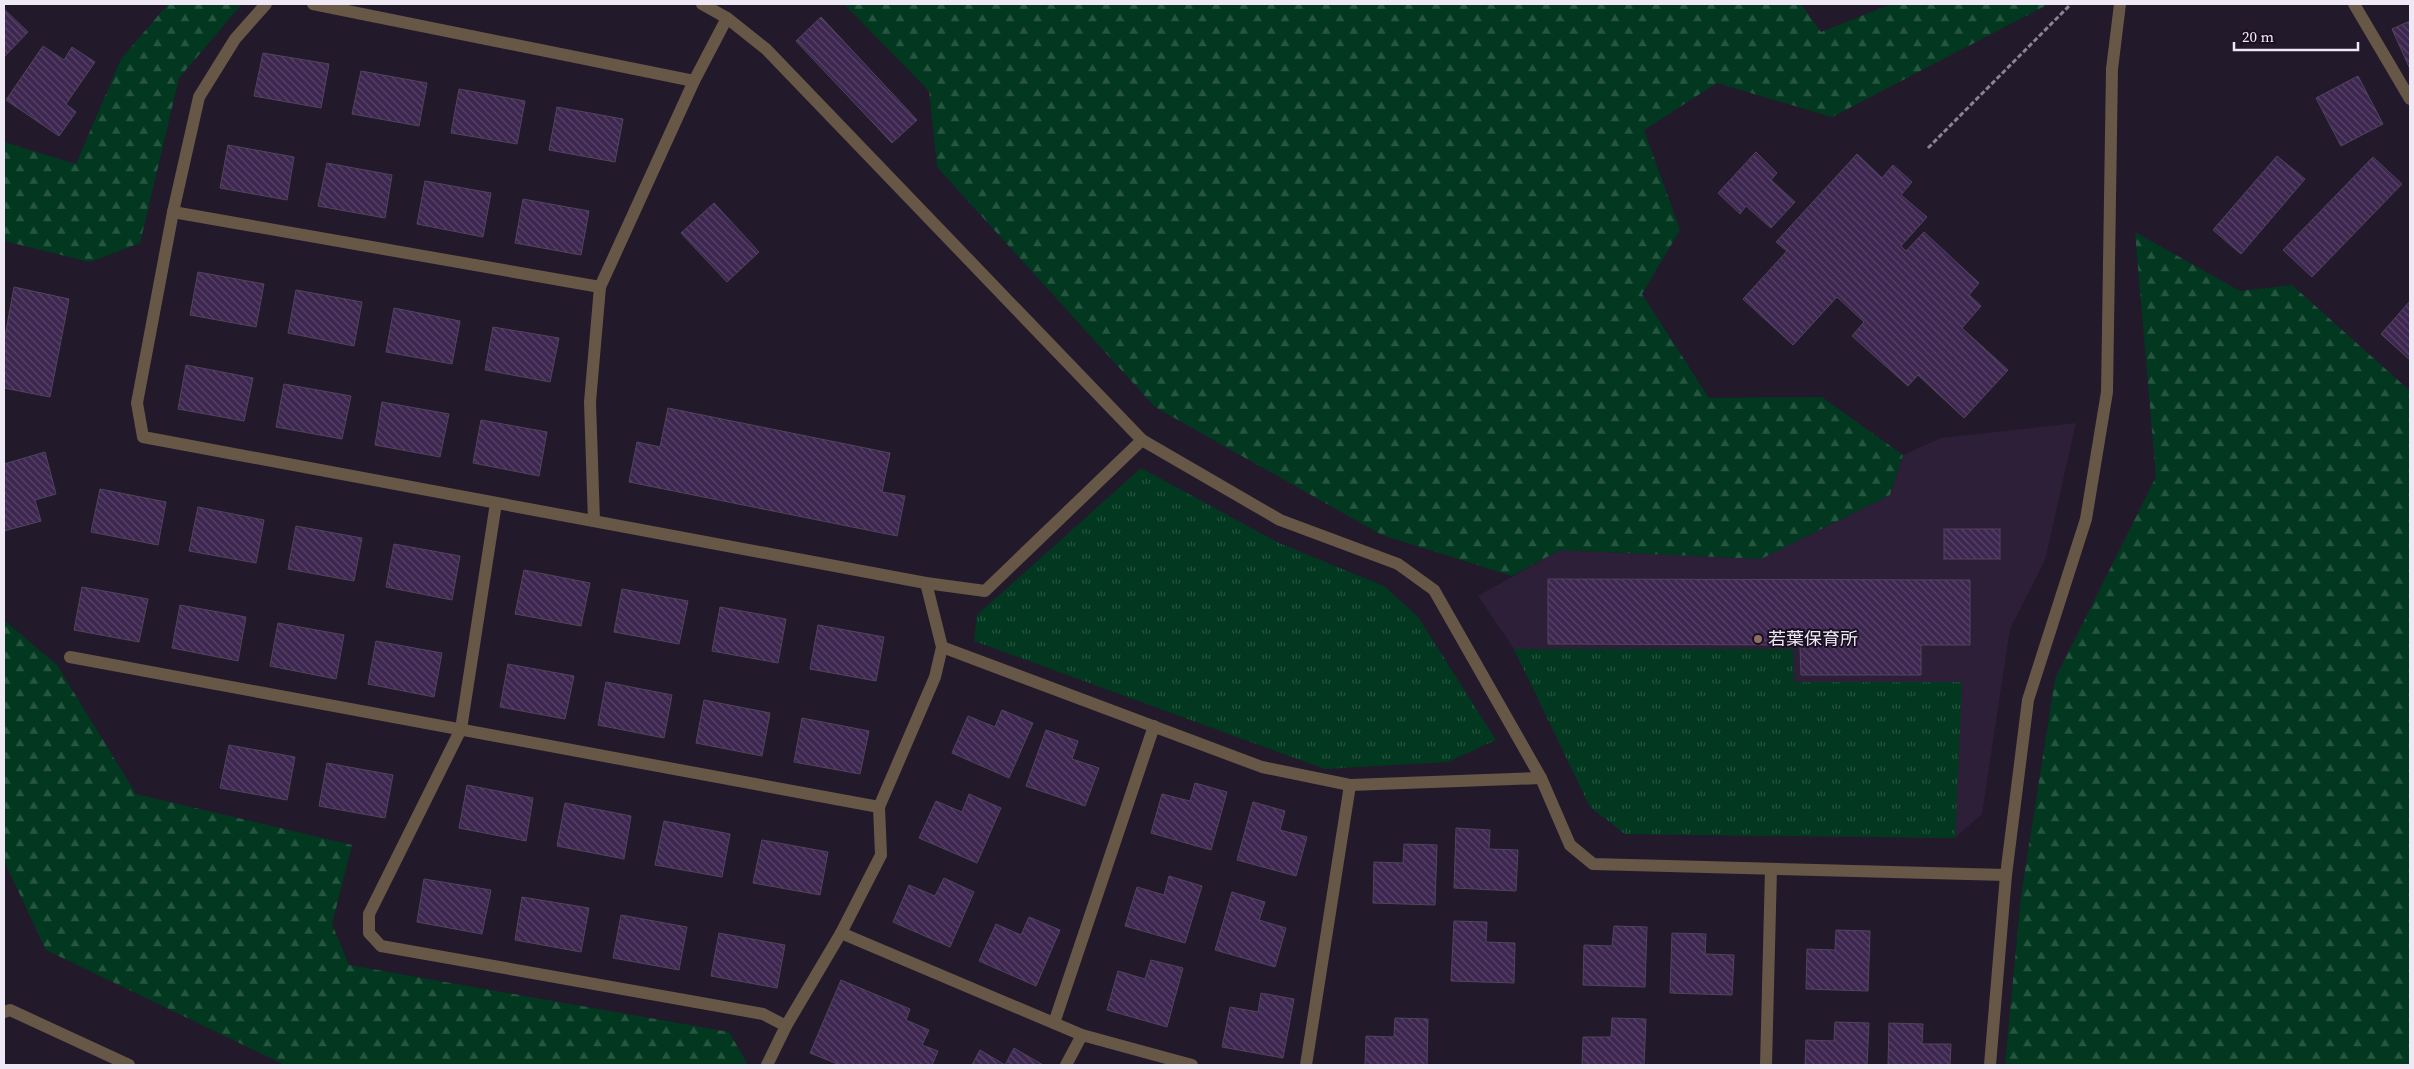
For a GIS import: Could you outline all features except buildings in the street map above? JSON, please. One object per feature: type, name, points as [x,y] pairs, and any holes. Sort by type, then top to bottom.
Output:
[{"type":"street","points":[[266,4],[235,38],[199,97],[173,212],[137,403],[143,437],[926,583],[985,592],[1142,440]]},
{"type":"street","points":[[312,4],[694,81]]},
{"type":"street","points":[[702,4],[726,18],[773,56],[1142,440],[1280,520],[1398,564],[1434,590],[1541,778],[1570,845],[1593,864],[2006,875]]},
{"type":"street","points":[[1990,1065],[2006,875],[2028,700],[2086,519],[2107,392],[2112,69],[2120,4]]},
{"type":"street","points":[[2354,4],[2410,99]]},
{"type":"street","points":[[594,521],[590,402],[600,288],[694,81],[726,18]]},
{"type":"street","points":[[173,212],[600,288]]},
{"type":"street","points":[[496,503],[461,728],[369,914],[369,933],[381,946],[763,1014],[786,1026]]},
{"type":"street","points":[[767,1065],[786,1026],[841,933],[881,855],[879,807],[935,677],[942,647],[926,583]]},
{"type":"street","points":[[942,647],[1262,767],[1350,786],[1541,778]]},
{"type":"street","points":[[70,657],[879,807]]},
{"type":"street","points":[[1054,1023],[1154,726]]},
{"type":"street","points":[[1306,1065],[1350,786]]},
{"type":"street","points":[[1766,1065],[1771,869]]},
{"type":"street","points":[[841,933],[1082,1035],[1192,1065]]},
{"type":"street","points":[[4,1012],[10,1010],[129,1065]]},
{"type":"street","points":[[1066,1065],[1082,1035]]},
{"type":"path","points":[[1928,148],[2071,4]]},
{"type":"shaded area","name":"若葉保育所","points":[[2076,423],[2045,560],[2010,629],[1982,814],[1955,838],[1625,834],[1590,807],[1514,649],[1478,596],[1560,550],[1761,559],[1890,495],[1903,455],[1941,438]]},
{"type":"green space","points":[[168,4],[242,4],[179,78],[140,243],[90,262],[4,241],[4,142],[76,164],[121,59]]},
{"type":"green space","points":[[844,4],[1801,4],[1821,32],[1891,4],[2049,4],[1832,117],[1717,83],[1644,130],[1680,230],[1642,294],[1709,398],[1822,397],[1903,455],[1890,495],[1761,559],[1560,550],[1512,576],[1382,535],[1155,407],[937,167],[929,91]]},
{"type":"green space","points":[[2135,232],[2240,291],[2292,285],[2410,391],[2410,1065],[2005,1065],[2021,896],[2055,679],[2156,477]]},
{"type":"green space","points":[[1141,468],[1279,543],[1384,586],[1418,617],[1496,740],[1448,762],[1325,769],[974,641],[977,615]]},
{"type":"green space","points":[[4,620],[57,665],[136,794],[352,845],[332,924],[349,965],[729,1032],[748,1065],[285,1065],[46,950],[4,861]]},
{"type":"green space","points":[[1514,649],[1793,649],[1794,682],[1962,682],[1955,838],[1625,834],[1590,807]]},
{"type":"place","name":"若葉保育所","points":[[1758,639]]}]
